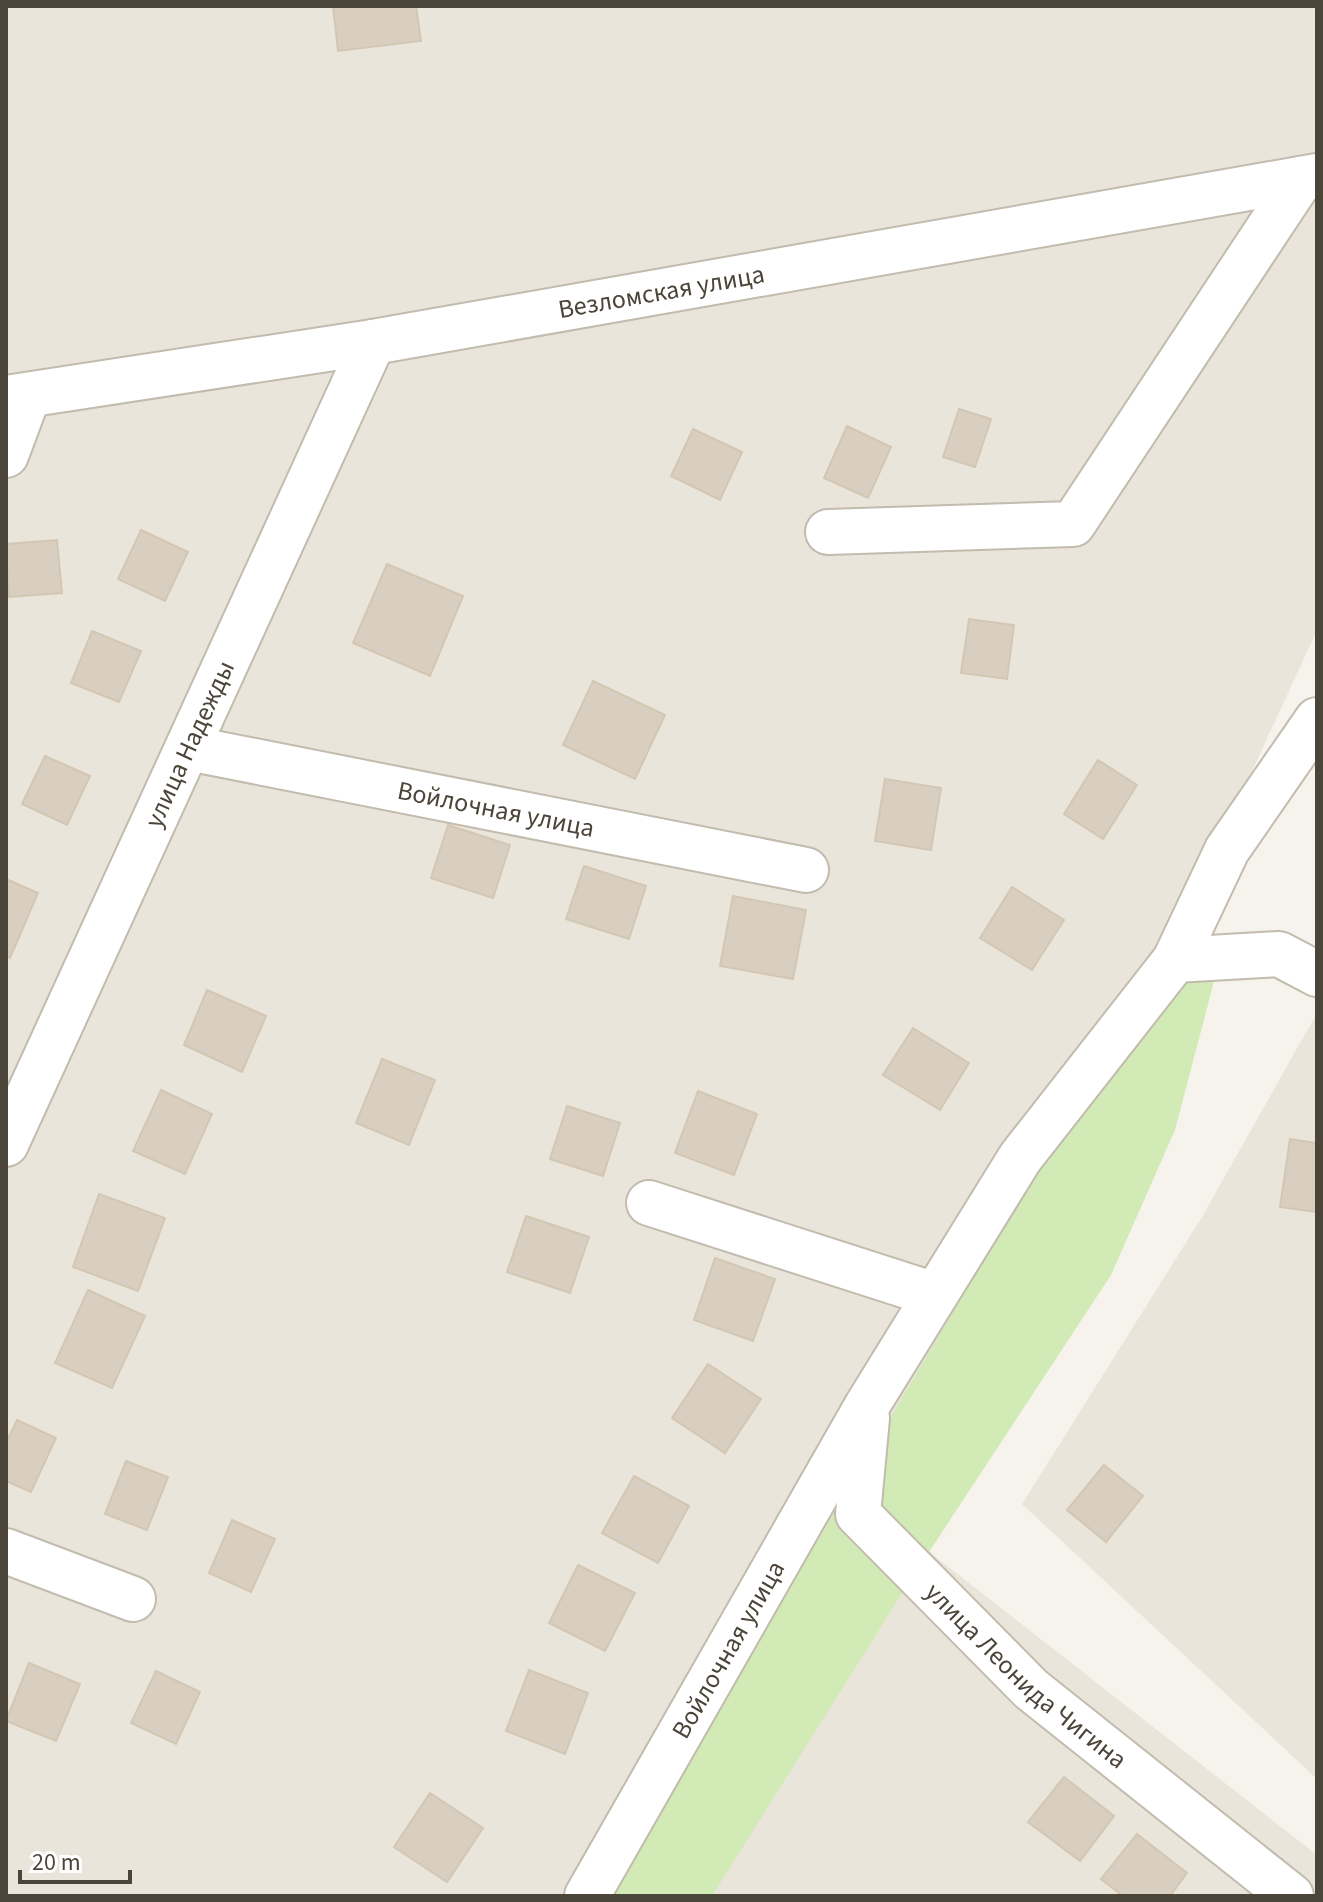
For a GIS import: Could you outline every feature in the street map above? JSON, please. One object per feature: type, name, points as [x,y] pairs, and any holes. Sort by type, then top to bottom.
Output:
[{"type":"street","name":"Везломская улица","points":[[17,397],[373,342],[1309,178]]},
{"type":"street","points":[[828,532],[1073,524],[1309,178]]},
{"type":"street","name":"улица Надежды","points":[[6,1144],[373,342]]},
{"type":"street","points":[[6,455],[17,397]]},
{"type":"street","name":"Войлочная улица","points":[[587,1896],[868,1404],[1020,1158],[1175,960],[1227,850],[1317,720]]},
{"type":"street","name":"Войлочная улица","points":[[188,748],[806,870]]},
{"type":"street","points":[[1175,960],[1279,954],[1317,974]]},
{"type":"street","points":[[649,1203],[935,1295]]},
{"type":"street","name":"улица Леонида Чигина","points":[[868,1404],[858,1514],[1031,1689],[1291,1896]]},
{"type":"street","points":[[6,1551],[133,1599]]},
{"type":"shaded area","points":[[6,6],[1317,6],[1317,630],[996,1328],[877,1511],[1317,1855],[1317,1896],[6,1896]]},
{"type":"shaded area","points":[[1317,1013],[1317,1779],[1022,1504],[1202,1217]]},
{"type":"green space","points":[[1175,960],[1217,970],[1175,1130],[1111,1275],[906,1587],[712,1896],[607,1896],[1065,1123]]},
{"type":"building","points":[[333,6],[416,6],[421,41],[338,51]]},
{"type":"building","points":[[959,409],[991,419],[975,467],[943,457]]},
{"type":"building","points":[[847,426],[891,447],[868,498],[824,478]]},
{"type":"building","points":[[693,429],[742,452],[720,500],[671,476]]},
{"type":"building","points":[[141,530],[188,552],[165,601],[118,579]]},
{"type":"building","points":[[57,540],[62,593],[9,597],[6,544]]},
{"type":"building","points":[[387,564],[463,596],[430,676],[353,643]]},
{"type":"building","points":[[969,619],[1014,625],[1007,679],[961,673]]},
{"type":"building","points":[[92,631],[141,651],[119,702],[71,683]]},
{"type":"building","points":[[593,681],[665,715],[635,779],[563,745]]},
{"type":"building","points":[[45,756],[90,776],[67,825],[22,804]]},
{"type":"building","points":[[1098,760],[1137,785],[1103,839],[1064,814]]},
{"type":"building","points":[[885,779],[941,788],[931,850],[875,841]]},
{"type":"building","points":[[448,825],[510,845],[493,898],[431,878]]},
{"type":"building","points":[[584,866],[646,886],[629,939],[566,919]]},
{"type":"building","points":[[6,879],[38,893],[10,958],[6,956]]},
{"type":"building","points":[[1012,887],[1064,920],[1032,970],[980,938]]},
{"type":"building","points":[[733,896],[806,910],[793,979],[720,966]]},
{"type":"building","points":[[207,990],[266,1016],[242,1072],[184,1045]]},
{"type":"building","points":[[913,1028],[969,1063],[940,1110],[883,1075]]},
{"type":"building","points":[[382,1059],[435,1080],[409,1145],[356,1123]]},
{"type":"building","points":[[161,1090],[212,1114],[185,1174],[133,1151]]},
{"type":"building","points":[[698,1091],[757,1114],[734,1175],[675,1153]]},
{"type":"building","points":[[567,1106],[620,1123],[603,1176],[550,1159]]},
{"type":"building","points":[[1290,1139],[1317,1143],[1317,1212],[1280,1207]]},
{"type":"building","points":[[99,1194],[165,1218],[138,1291],[73,1267]]},
{"type":"building","points":[[526,1216],[589,1237],[570,1293],[507,1272]]},
{"type":"building","points":[[715,1258],[775,1279],[753,1341],[694,1320]]},
{"type":"building","points":[[88,1290],[145,1316],[112,1388],[55,1363]]},
{"type":"building","points":[[708,1364],[761,1399],[725,1453],[672,1418]]},
{"type":"building","points":[[17,1420],[56,1438],[31,1492],[6,1481],[6,1443]]},
{"type":"building","points":[[126,1461],[168,1477],[147,1530],[105,1514]]},
{"type":"building","points":[[1104,1465],[1143,1496],[1106,1542],[1067,1510]]},
{"type":"building","points":[[634,1476],[689,1506],[658,1563],[602,1533]]},
{"type":"building","points":[[232,1520],[275,1539],[251,1592],[209,1573]]},
{"type":"building","points":[[578,1565],[635,1593],[605,1651],[549,1623]]},
{"type":"building","points":[[29,1663],[80,1684],[56,1741],[6,1721]]},
{"type":"building","points":[[529,1670],[588,1693],[565,1754],[506,1731]]},
{"type":"building","points":[[156,1671],[200,1692],[176,1744],[131,1723]]},
{"type":"building","points":[[1064,1777],[1114,1816],[1080,1861],[1028,1822]]},
{"type":"building","points":[[430,1793],[483,1828],[447,1882],[394,1847]]},
{"type":"building","points":[[1137,1834],[1187,1873],[1170,1896],[1123,1896],[1101,1879]]}]
